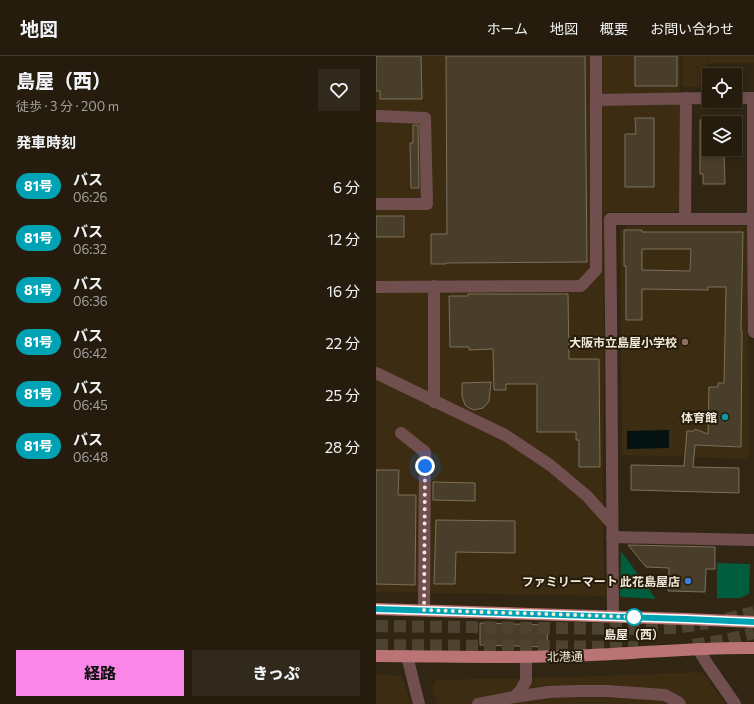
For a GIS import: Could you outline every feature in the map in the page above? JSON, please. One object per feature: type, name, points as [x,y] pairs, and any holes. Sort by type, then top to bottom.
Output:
[{"type":"main road","points":[[376,609],[754,622]]},
{"type":"main road","name":"北港通","points":[[376,656],[590,656],[698,649],[754,648]]},
{"type":"street","points":[[376,286],[582,286],[596,270],[596,56]]},
{"type":"street","points":[[684,219],[686,98]]},
{"type":"street","points":[[596,100],[702,98]]},
{"type":"street","points":[[742,98],[754,98],[754,332]]},
{"type":"street","points":[[376,116],[425,118],[427,204],[376,204]]},
{"type":"street","points":[[613,616],[612,311],[610,219],[753,219]]},
{"type":"street","points":[[434,286],[434,402]]},
{"type":"street","points":[[376,373],[505,436],[550,465],[588,496],[612,524]]},
{"type":"street","points":[[401,433],[425,452],[424,610]]},
{"type":"street","points":[[612,537],[754,540]]},
{"type":"street","points":[[698,649],[735,704]]},
{"type":"street","points":[[407,656],[419,704]]},
{"type":"street","points":[[514,696],[520,691],[526,681],[526,657]]},
{"type":"street","points":[[478,704],[514,696],[576,691],[665,695],[680,704]]},
{"type":"shaded area","points":[[376,56],[680,56],[680,208],[677,212],[604,212],[603,553],[606,596],[376,592]]},
{"type":"shaded area","points":[[682,56],[707,56],[707,68],[702,68],[702,87],[682,87]]},
{"type":"shaded area","points":[[708,56],[754,56],[754,63],[708,63]]},
{"type":"shaded area","name":"大阪市立島屋小学校","points":[[628,226],[748,226],[749,459],[622,455],[620,230]]},
{"type":"shaded area","points":[[669,430],[669,448],[627,449],[627,431]]},
{"type":"shaded area","points":[[702,672],[726,704],[437,704],[432,687],[436,680]]},
{"type":"shaded area","points":[[376,674],[402,676],[411,704],[376,704]]},
{"type":"green space","points":[[621,551],[656,599],[620,596]]},
{"type":"green space","points":[[717,563],[750,564],[749,594],[740,598],[717,598]]},
{"type":"building","points":[[376,56],[421,56],[422,99],[380,99],[380,91],[376,91]]},
{"type":"building","points":[[446,56],[585,56],[587,262],[431,264],[431,234],[447,234]]},
{"type":"building","points":[[635,56],[677,56],[677,86],[635,86]]},
{"type":"building","points":[[635,118],[654,118],[654,187],[625,187],[625,134],[636,134]]},
{"type":"building","points":[[700,120],[702,120],[702,156],[724,156],[725,184],[703,184],[703,174],[700,174]]},
{"type":"building","points":[[413,125],[418,125],[419,188],[411,188],[410,143],[413,143]]},
{"type":"building","points":[[376,216],[404,216],[404,237],[376,237]]},
{"type":"building","points":[[624,230],[642,230],[642,232],[743,232],[741,447],[695,445],[693,467],[739,468],[739,493],[631,490],[631,465],[684,466],[687,431],[694,431],[695,429],[708,434],[709,387],[718,387],[718,383],[724,383],[726,287],[708,287],[708,290],[642,289],[642,320],[626,320],[626,266],[624,266]],"holes":[[[642,249],[691,249],[690,271],[642,270]]]},
{"type":"building","points":[[468,294],[568,294],[569,359],[599,359],[600,467],[579,467],[579,440],[576,440],[576,432],[537,432],[537,384],[506,384],[506,390],[494,390],[493,349],[469,350],[469,347],[450,347],[449,296],[468,296]]},
{"type":"building","points":[[491,382],[489,401],[483,408],[474,410],[465,405],[462,396],[462,383]]},
{"type":"building","points":[[376,470],[399,470],[398,495],[416,495],[415,585],[376,584]]},
{"type":"building","points":[[433,482],[475,483],[475,501],[433,500]]},
{"type":"building","points":[[436,520],[515,521],[515,553],[456,552],[455,584],[434,584]]},
{"type":"building","points":[[628,545],[715,547],[715,569],[706,569],[705,592],[668,591],[669,568],[646,567]]},
{"type":"building","points":[[480,623],[548,625],[547,647],[480,645]]},
{"type":"tunnel","points":[[726,619],[754,612]]},
{"type":"tunnel","points":[[376,626],[632,629],[676,628],[708,623]]},
{"type":"tunnel","points":[[693,645],[725,640],[754,633]]},
{"type":"tunnel","points":[[376,645],[638,647]]},
{"type":"bus line","name":"81号","points":[[376,609],[754,622]]},
{"type":"place","name":"大阪市立島屋小学校","points":[[685,342]]},
{"type":"place","name":"体育館","points":[[725,417]]},
{"type":"place","name":"ファミリーマート 此花島屋店","points":[[688,581]]},
{"type":"place","name":"島屋（西）","points":[[634,617]]},
{"type":"route","points":[[425,466],[424,610],[634,617]]}]
